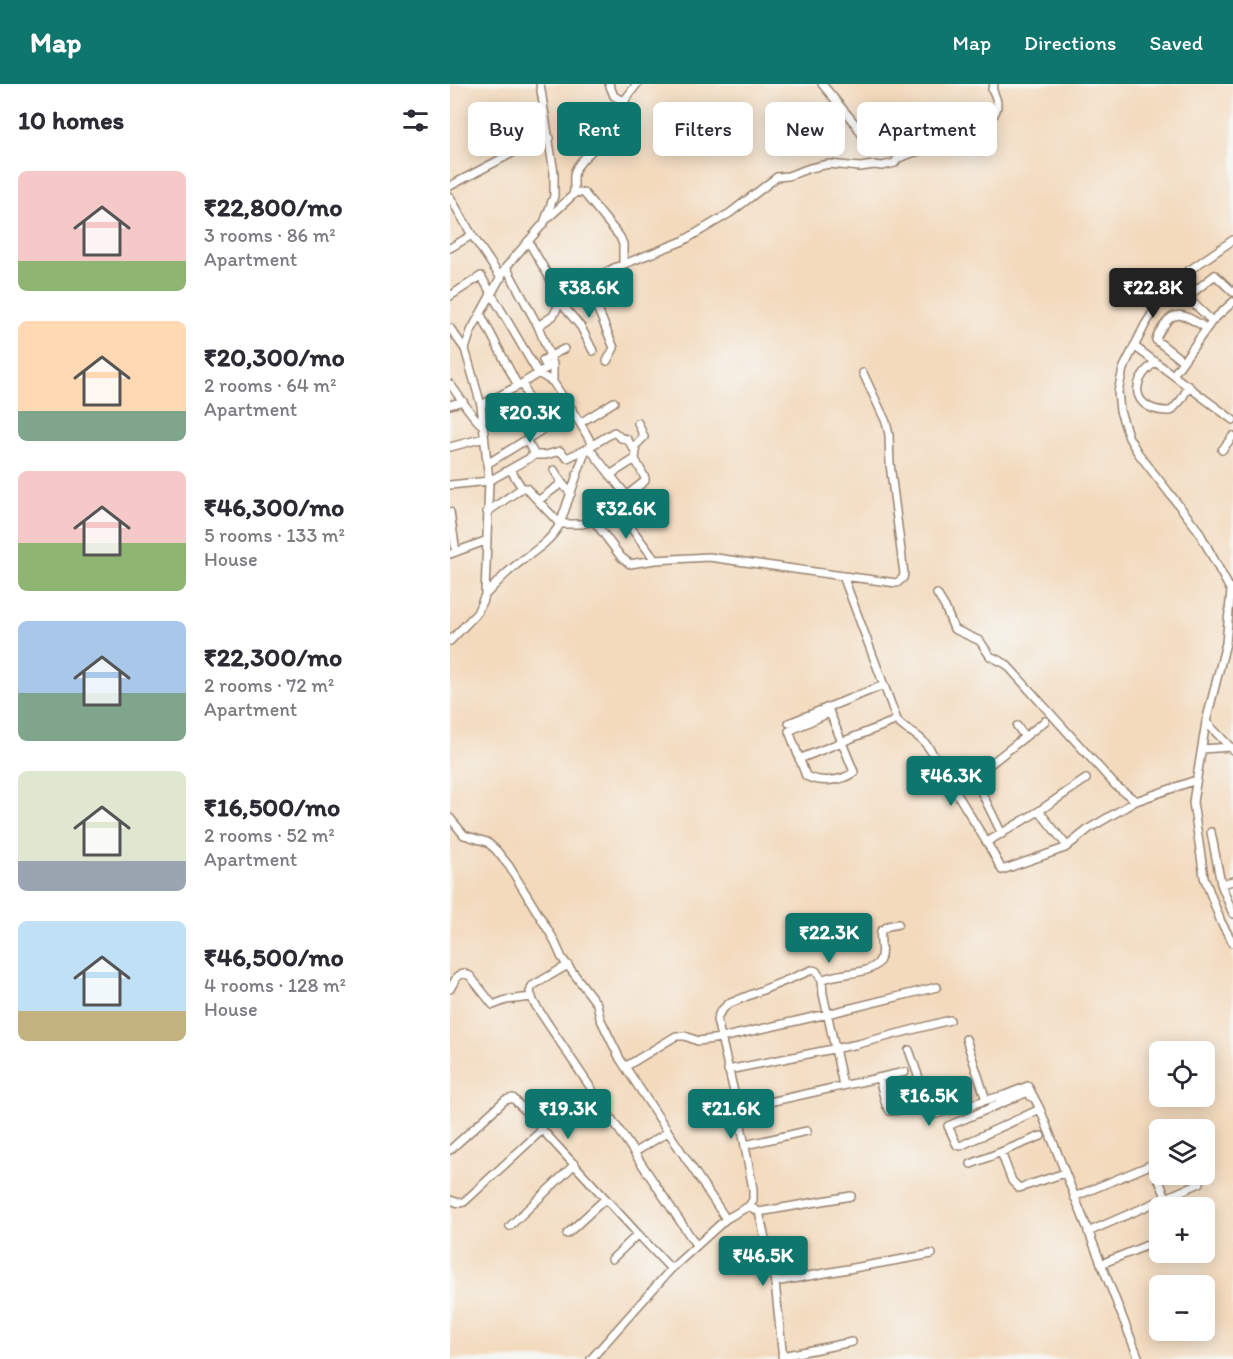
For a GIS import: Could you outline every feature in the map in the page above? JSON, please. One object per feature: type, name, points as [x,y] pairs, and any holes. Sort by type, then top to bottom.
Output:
[{"type":"street","points":[[540,84],[554,173],[554,196],[546,220]]},
{"type":"street","points":[[609,84],[614,96],[624,100]]},
{"type":"street","points":[[465,349],[471,331],[506,267],[546,220],[569,200],[574,192],[575,169],[592,149],[612,136],[625,110],[624,100],[637,84]]},
{"type":"street","points":[[822,84],[857,127]]},
{"type":"street","points":[[994,84],[992,89],[996,102]]},
{"type":"street","points":[[450,186],[518,150],[550,138]]},
{"type":"street","points":[[538,326],[553,316],[561,300],[588,280],[683,241],[730,213],[777,177],[829,164],[860,167],[882,166],[895,163],[902,156]]},
{"type":"street","points":[[574,192],[584,193],[620,237],[623,264]]},
{"type":"street","points":[[450,197],[471,236],[501,278]]},
{"type":"street","points":[[450,248],[471,236]]},
{"type":"street","points":[[1233,240],[1178,278],[1164,295],[1123,369],[1118,392],[1125,428],[1138,453],[1198,530],[1232,592],[1226,643],[1206,722],[1193,802],[1204,877],[1221,922],[1233,943]]},
{"type":"street","points":[[528,242],[561,300],[581,327],[593,351]]},
{"type":"street","points":[[506,267],[538,326],[550,355],[553,382]]},
{"type":"street","points":[[1212,321],[1191,302],[1191,294],[1215,275],[1233,292]]},
{"type":"street","points":[[450,296],[481,276],[538,373],[553,382],[580,423],[589,447],[627,495]]},
{"type":"street","points":[[588,280],[614,348],[607,361]]},
{"type":"street","points":[[1174,374],[1206,328],[1233,302]]},
{"type":"street","points":[[1183,361],[1156,340],[1167,320],[1174,315],[1181,314],[1206,328]]},
{"type":"street","points":[[481,315],[521,384],[540,431]]},
{"type":"street","points":[[450,328],[465,349],[480,402],[489,481],[484,596],[477,613],[450,641]]},
{"type":"street","points":[[1134,346],[1233,420]]},
{"type":"street","points":[[550,355],[564,349]]},
{"type":"street","points":[[1156,362],[1145,370],[1138,382],[1137,393],[1142,401],[1154,408],[1171,411],[1189,386]]},
{"type":"street","points":[[450,405],[480,402],[521,384],[550,366]]},
{"type":"street","points":[[594,521],[627,562],[638,564],[655,560],[709,557],[897,583],[904,574],[890,464],[889,435],[886,422],[862,373]]},
{"type":"street","points":[[450,384],[473,417],[482,425]]},
{"type":"street","points":[[580,423],[614,402]]},
{"type":"street","points":[[488,464],[572,409]]},
{"type":"street","points":[[482,425],[531,411]]},
{"type":"street","points":[[633,448],[644,437],[638,423]]},
{"type":"street","points":[[450,485],[489,481],[510,469],[535,455],[560,451],[567,458],[614,432],[621,438],[627,439],[633,448],[636,454],[635,459],[645,481],[594,521],[582,524],[560,524],[539,500],[526,488],[522,488],[510,469]]},
{"type":"street","points":[[1222,450],[1233,436]]},
{"type":"street","points":[[450,447],[484,438]]},
{"type":"street","points":[[526,440],[535,455]]},
{"type":"street","points":[[484,596],[507,572],[546,544],[560,524],[589,447]]},
{"type":"street","points":[[610,475],[635,459]]},
{"type":"street","points":[[554,470],[571,494]]},
{"type":"street","points":[[539,500],[562,483]]},
{"type":"street","points":[[487,512],[522,488]]},
{"type":"street","points":[[615,506],[655,560]]},
{"type":"street","points":[[450,512],[453,553],[485,541]]},
{"type":"street","points":[[843,576],[897,720],[905,730],[915,733],[925,742],[1002,870],[1067,846],[1090,828],[1136,801],[1196,780]]},
{"type":"street","points":[[937,594],[954,629],[980,641],[990,656],[1006,664],[1115,785],[1136,801]]},
{"type":"street","points":[[828,711],[854,771],[827,782],[808,777],[789,730],[828,711],[884,686]]},
{"type":"street","points":[[789,723],[828,711]]},
{"type":"street","points":[[799,759],[897,720]]},
{"type":"street","points":[[1002,834],[974,777],[1046,721]]},
{"type":"street","points":[[1206,722],[1232,748]]},
{"type":"street","points":[[1017,726],[1025,737]]},
{"type":"street","points":[[1202,749],[1232,748]]},
{"type":"street","points":[[987,842],[1086,779]]},
{"type":"street","points":[[1039,811],[1067,846]]},
{"type":"street","points":[[450,818],[464,835],[487,842],[502,857],[568,965],[597,1005],[600,1018],[625,1067],[726,1219]]},
{"type":"street","points":[[1211,832],[1221,884],[1233,914]]},
{"type":"street","points":[[1221,884],[1233,880]]},
{"type":"street","points":[[822,980],[874,966],[881,957],[881,931],[888,926],[898,924]]},
{"type":"street","points":[[568,965],[532,986],[530,992],[534,1003],[696,1245]]},
{"type":"street","points":[[591,1359],[671,1269],[726,1219],[749,1206],[754,1195],[738,1109],[717,1020],[718,1015],[728,1004],[812,970],[816,971],[822,980],[843,1086]]},
{"type":"street","points":[[450,988],[457,977],[463,974],[470,976],[493,1005],[506,1000],[532,997]]},
{"type":"street","points":[[625,1067],[676,1036],[685,1036],[698,1041],[721,1038],[937,987]]},
{"type":"street","points":[[728,1070],[836,1048],[950,1020]]},
{"type":"street","points":[[966,1039],[986,1100]]},
{"type":"street","points":[[909,1050],[927,1107],[930,1114],[934,1116],[1028,1086],[1139,1359]]},
{"type":"street","points":[[738,1109],[904,1072]]},
{"type":"street","points":[[879,1078],[888,1110],[892,1112],[927,1107]]},
{"type":"street","points":[[1028,1092],[1038,1110],[960,1146],[957,1145],[948,1125],[1028,1092]]},
{"type":"street","points":[[450,1150],[508,1098],[513,1098],[541,1131],[575,1164],[671,1269]]},
{"type":"street","points":[[450,1200],[464,1202],[541,1131]]},
{"type":"street","points":[[745,1145],[807,1131]]},
{"type":"street","points":[[635,1152],[668,1132]]},
{"type":"street","points":[[971,1164],[1041,1136]]},
{"type":"street","points":[[1001,1152],[1012,1181],[1019,1188],[1065,1173]]},
{"type":"street","points":[[510,1226],[575,1164]]},
{"type":"street","points":[[1074,1197],[1149,1166]]},
{"type":"street","points":[[1162,1185],[1166,1197],[1195,1185]]},
{"type":"street","points":[[749,1206],[759,1212],[851,1196]]},
{"type":"street","points":[[567,1234],[605,1199]]},
{"type":"street","points":[[1088,1232],[1149,1205]]},
{"type":"street","points":[[759,1212],[775,1282],[782,1357],[852,1342]]},
{"type":"street","points":[[612,1259],[638,1233]]},
{"type":"street","points":[[1101,1263],[1149,1244]]},
{"type":"street","points":[[775,1282],[932,1254]]}]
